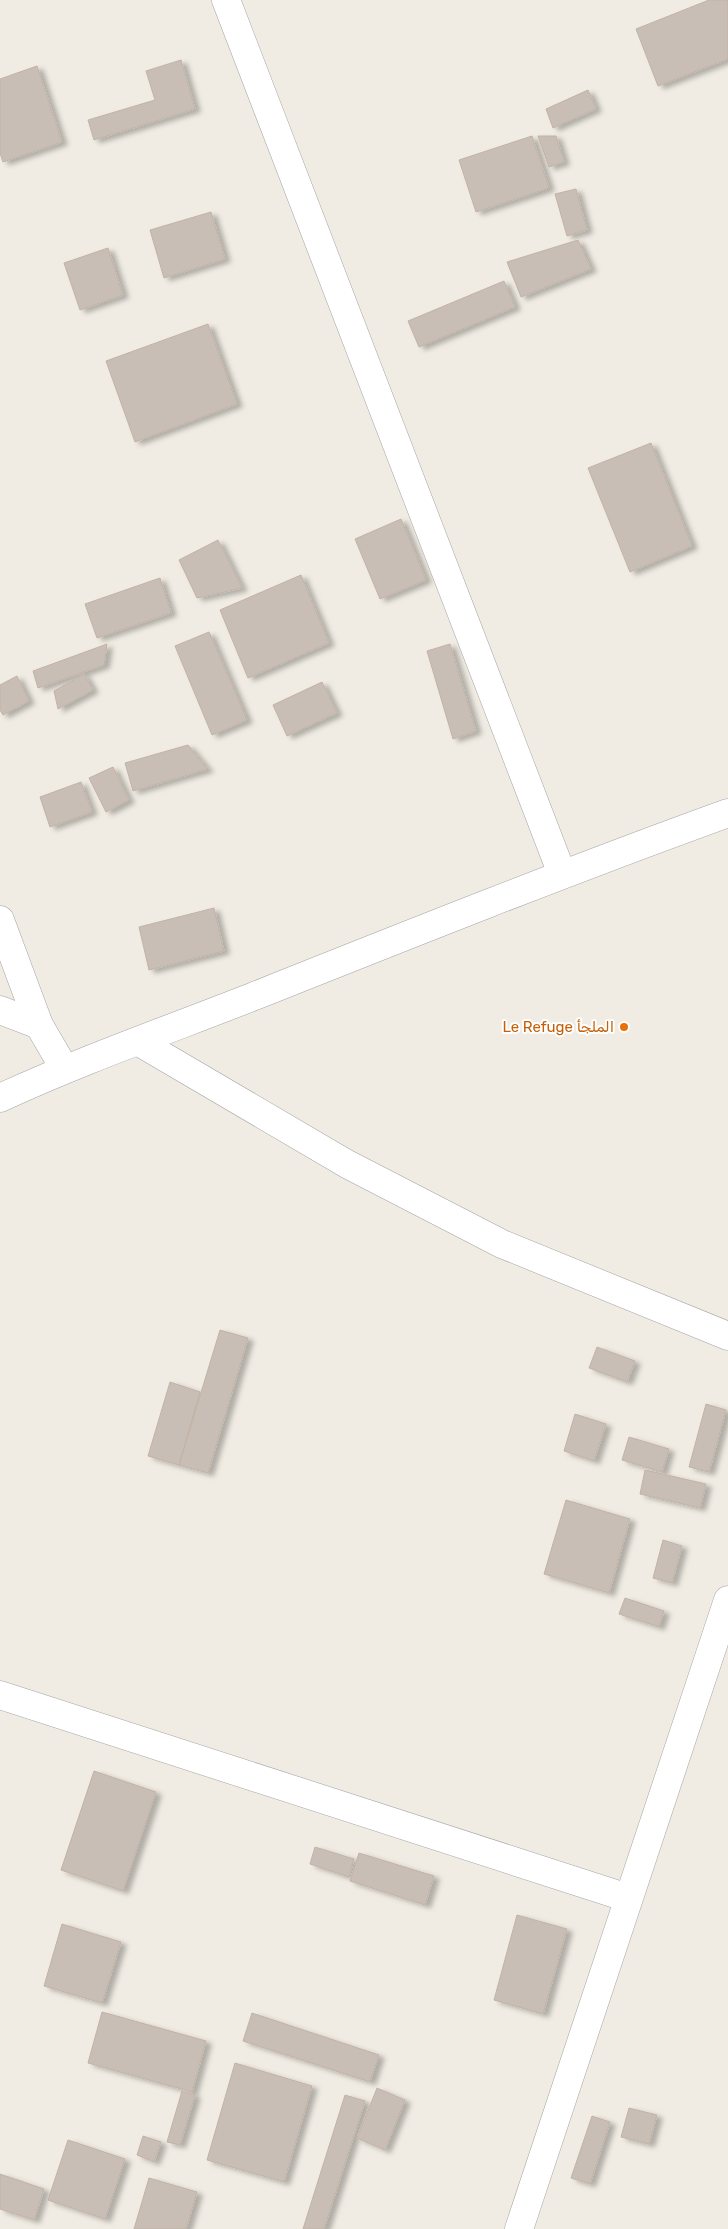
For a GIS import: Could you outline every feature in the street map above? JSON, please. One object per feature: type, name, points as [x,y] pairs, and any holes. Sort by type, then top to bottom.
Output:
[{"type":"street","points":[[226,0],[562,874]]},
{"type":"street","points":[[0,1098],[64,1068],[139,1042],[562,874],[728,813]]},
{"type":"street","points":[[0,920],[39,1024],[64,1068]]},
{"type":"street","points":[[0,1010],[39,1024]]},
{"type":"street","points":[[139,1042],[347,1164],[502,1244],[728,1336]]},
{"type":"street","points":[[519,2229],[728,1600]]},
{"type":"street","points":[[0,1695],[628,1898]]},
{"type":"building","points":[[709,0],[728,0],[728,59],[658,86],[636,29]]},
{"type":"building","points":[[181,60],[195,109],[94,140],[88,120],[155,100],[146,71]]},
{"type":"building","points":[[37,66],[62,142],[3,162],[0,153],[0,79]]},
{"type":"building","points":[[588,90],[596,109],[553,128],[546,109]]},
{"type":"building","points":[[532,136],[549,188],[476,212],[459,160]]},
{"type":"building","points":[[538,136],[556,136],[564,162],[549,167]]},
{"type":"building","points":[[576,189],[587,230],[567,236],[555,194]]},
{"type":"building","points":[[211,212],[225,259],[164,278],[150,230]]},
{"type":"building","points":[[578,240],[591,269],[521,297],[507,262]]},
{"type":"building","points":[[108,248],[123,295],[80,310],[64,263]]},
{"type":"building","points":[[504,281],[515,307],[419,347],[408,321]]},
{"type":"building","points":[[208,324],[237,404],[135,442],[106,361]]},
{"type":"building","points":[[651,443],[692,546],[630,572],[588,468]]},
{"type":"building","points":[[401,519],[426,580],[380,599],[355,539]]},
{"type":"building","points":[[218,540],[242,588],[197,598],[179,560]]},
{"type":"building","points":[[301,575],[329,643],[248,678],[220,610]]},
{"type":"building","points":[[160,578],[171,613],[97,638],[85,604]]},
{"type":"building","points":[[209,632],[247,720],[212,735],[175,646]]},
{"type":"building","points":[[107,644],[104,665],[38,688],[33,671]]},
{"type":"building","points":[[450,644],[476,731],[453,739],[427,651]]},
{"type":"building","points":[[84,674],[93,690],[58,709],[54,691]]},
{"type":"building","points":[[17,676],[29,701],[3,715],[0,710],[0,685]]},
{"type":"building","points":[[322,682],[337,713],[287,736],[273,705]]},
{"type":"building","points":[[188,745],[208,769],[133,791],[125,763]]},
{"type":"building","points":[[113,767],[129,800],[106,812],[89,778]]},
{"type":"building","points":[[81,782],[92,812],[50,827],[40,797]]},
{"type":"building","points":[[214,908],[224,951],[149,970],[139,927]]},
{"type":"building","points":[[220,1330],[248,1338],[208,1473],[179,1465]]},
{"type":"building","points":[[597,1347],[635,1361],[627,1382],[589,1368]]},
{"type":"building","points":[[170,1382],[200,1392],[179,1465],[148,1456]]},
{"type":"building","points":[[706,1404],[726,1410],[709,1472],[689,1467]]},
{"type":"building","points":[[575,1414],[606,1424],[594,1461],[564,1451]]},
{"type":"building","points":[[629,1437],[669,1449],[662,1472],[622,1460]]},
{"type":"building","points":[[645,1470],[706,1484],[700,1508],[640,1494]]},
{"type":"building","points":[[566,1500],[630,1519],[609,1593],[544,1574]]},
{"type":"building","points":[[663,1540],[682,1546],[672,1583],[653,1578]]},
{"type":"building","points":[[625,1598],[664,1611],[659,1627],[619,1614]]},
{"type":"building","points":[[94,1771],[156,1792],[123,1891],[61,1870]]},
{"type":"building","points":[[315,1847],[354,1859],[349,1877],[310,1864]]},
{"type":"building","points":[[359,1853],[434,1876],[425,1905],[350,1881]]},
{"type":"building","points":[[517,1915],[567,1929],[543,2014],[494,2000]]},
{"type":"building","points":[[62,1924],[121,1942],[102,2003],[44,1986]]},
{"type":"building","points":[[102,2012],[206,2041],[192,2092],[88,2063]]},
{"type":"building","points":[[252,2013],[379,2055],[370,2082],[243,2041]]},
{"type":"building","points":[[235,2063],[312,2086],[284,2182],[207,2160]]},
{"type":"building","points":[[377,2088],[405,2100],[385,2150],[357,2138]]},
{"type":"building","points":[[182,2091],[195,2095],[180,2145],[167,2142]]},
{"type":"building","points":[[345,2095],[365,2101],[324,2229],[303,2229]]},
{"type":"building","points":[[629,2108],[657,2115],[649,2144],[621,2137]]},
{"type":"building","points":[[592,2116],[610,2122],[590,2184],[571,2178]]},
{"type":"building","points":[[143,2136],[161,2142],[154,2162],[137,2155]]},
{"type":"building","points":[[68,2140],[125,2159],[105,2219],[48,2200]]},
{"type":"building","points":[[0,2174],[44,2189],[34,2220],[0,2209]]},
{"type":"building","points":[[149,2178],[197,2192],[186,2229],[134,2229]]},
{"type":"place","name":"Le Refuge الملجأ","points":[[624,1027]]}]
